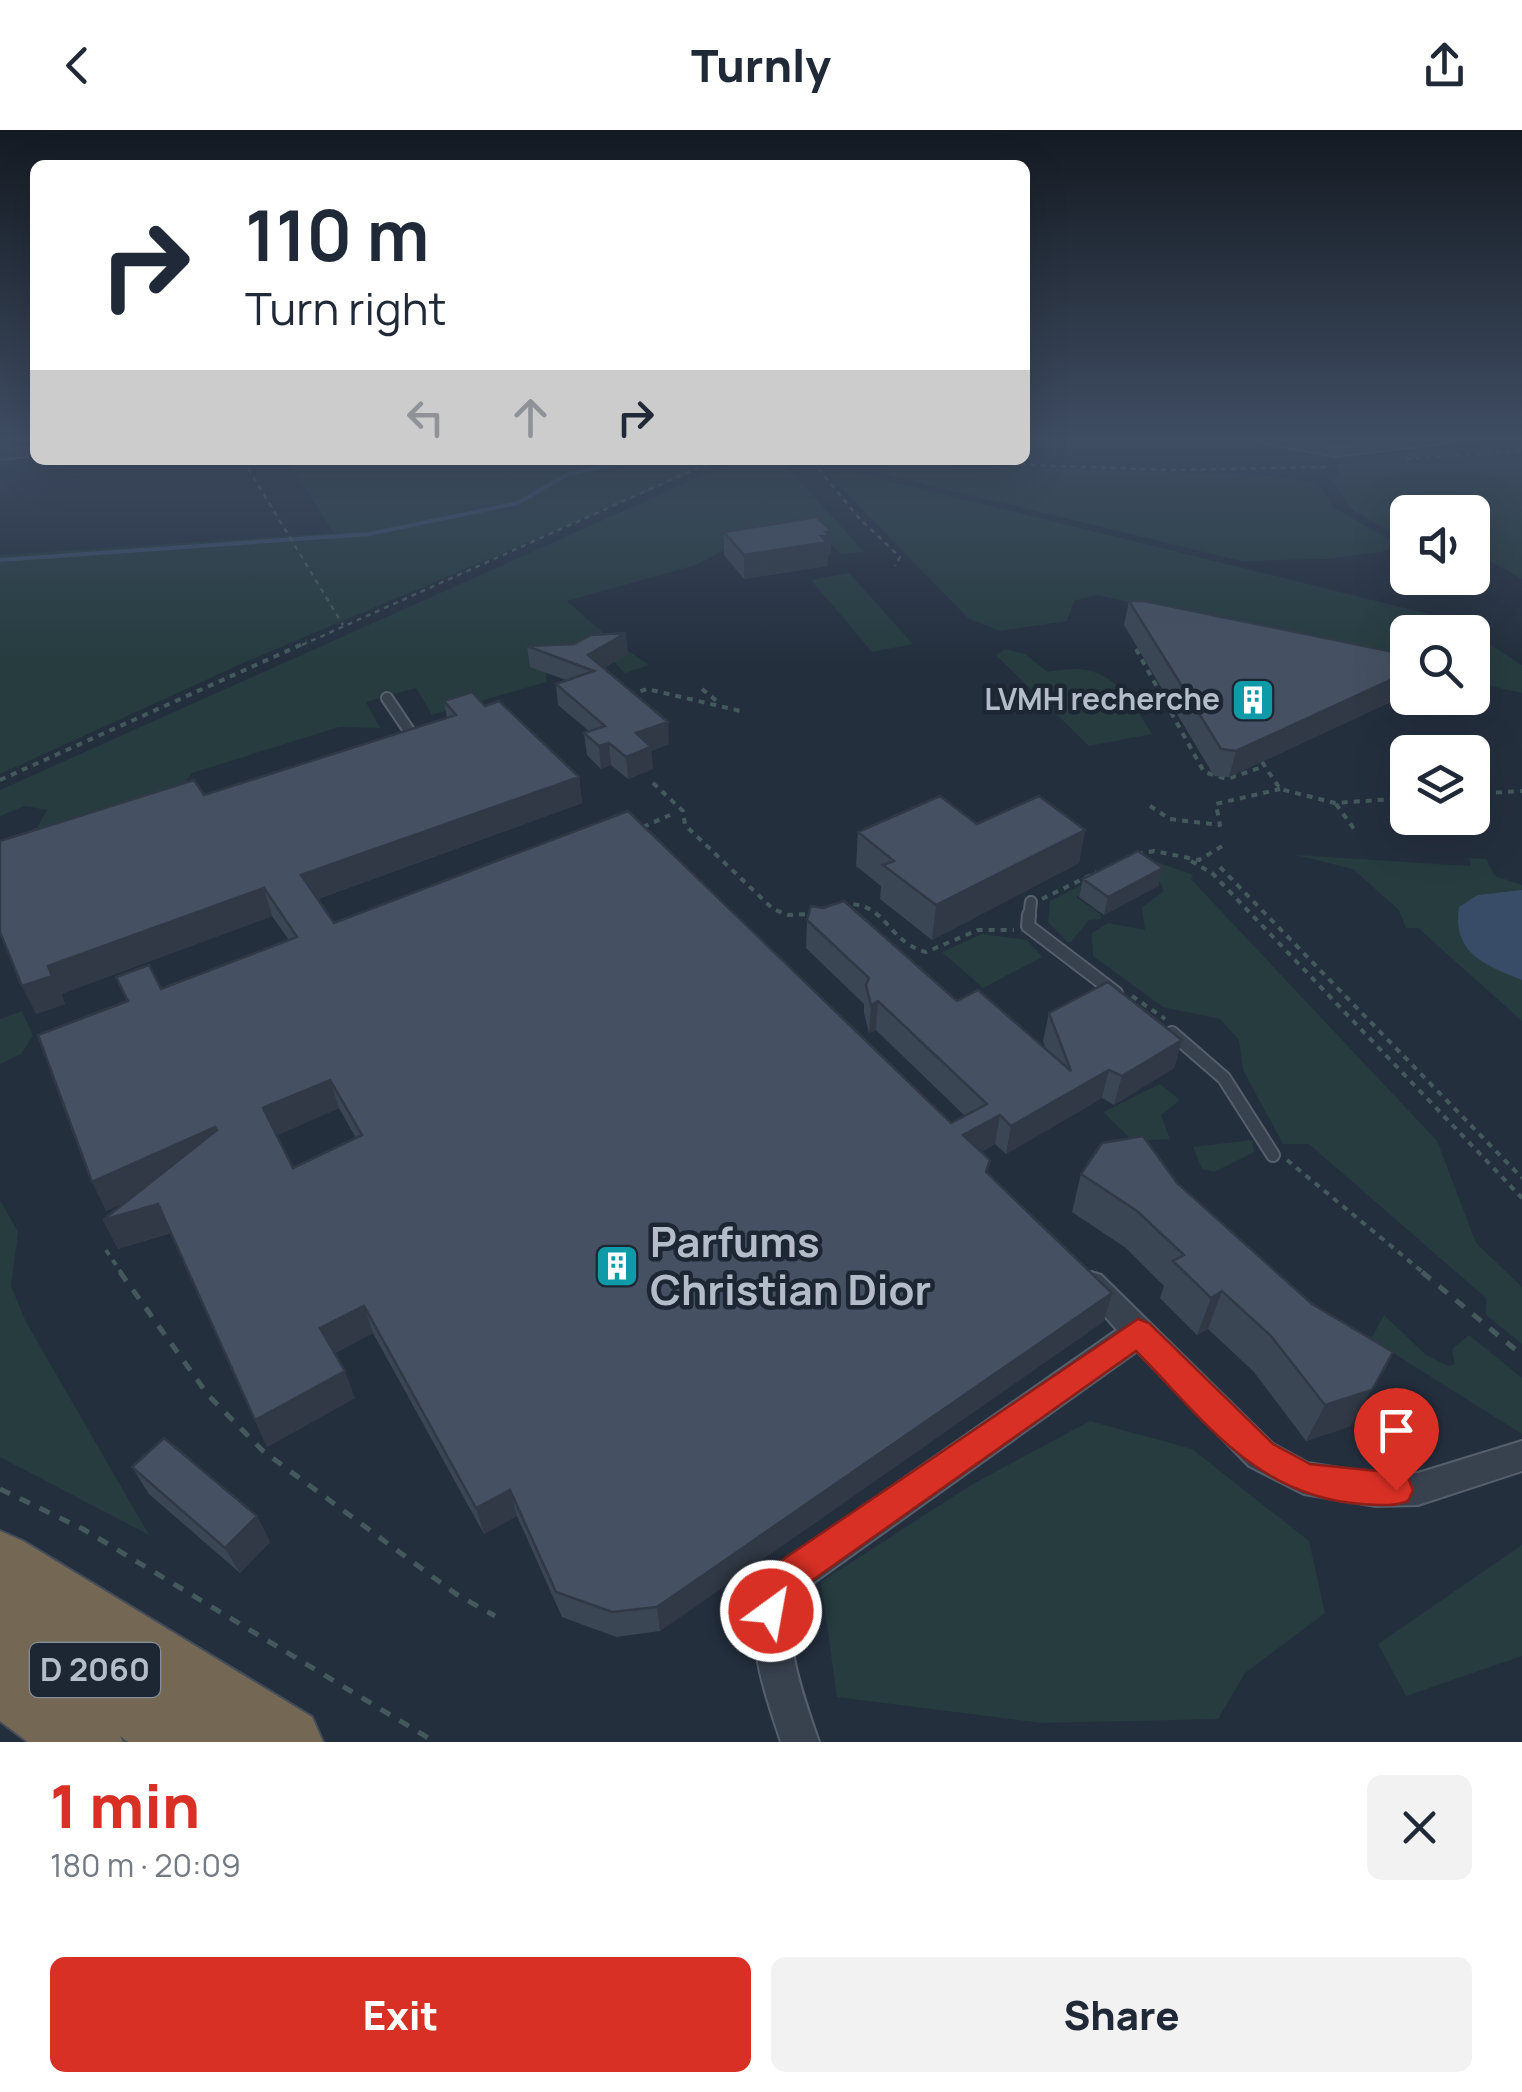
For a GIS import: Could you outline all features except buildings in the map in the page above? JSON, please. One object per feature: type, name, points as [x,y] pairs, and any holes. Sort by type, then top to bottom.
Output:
[{"type":"highway","points":[[0,1564],[287,1742]]},
{"type":"highway","name":"D 2060","points":[[0,1604],[70,1651],[185,1742]]},
{"type":"highway","name":"D 2060","points":[[0,1678],[88,1742]]},
{"type":"street","points":[[1070,1262],[1261,1455],[1304,1478],[1376,1490],[1418,1489],[1522,1456]]},
{"type":"street","points":[[800,1742],[774,1660],[771,1611],[776,1588],[1138,1332]]},
{"type":"lane","points":[[387,698],[412,735]]},
{"type":"lane","points":[[1031,902],[1028,926],[1134,1006]]},
{"type":"lane","points":[[1163,1026],[1224,1078],[1273,1155]]},
{"type":"path","points":[[274,511],[343,625]]},
{"type":"path","points":[[0,780],[600,511]]},
{"type":"path","points":[[854,511],[900,557],[895,566]]},
{"type":"path","points":[[1136,649],[1204,772],[1227,780],[1263,764],[1280,789]]},
{"type":"path","points":[[629,695],[647,689],[745,712]]},
{"type":"path","points":[[702,689],[722,705]]},
{"type":"path","points":[[652,783],[683,810],[684,825],[773,908],[788,915],[804,916],[837,901],[861,902],[918,950],[926,952],[978,930],[1011,931],[1028,926]]},
{"type":"path","points":[[1150,806],[1170,819],[1220,825],[1216,804],[1280,789],[1335,803],[1390,799]]},
{"type":"path","points":[[1490,793],[1522,791]]},
{"type":"path","points":[[1335,803],[1357,833]]},
{"type":"path","points":[[631,832],[670,816]]},
{"type":"path","points":[[1187,860],[1212,874],[1522,1198]]},
{"type":"path","points":[[1220,867],[1522,1178]]},
{"type":"path","points":[[106,1250],[153,1324],[208,1395],[263,1451],[456,1594],[494,1616]]},
{"type":"path","points":[[0,1489],[83,1529],[435,1742]]},
{"type":"green space","points":[[320,511],[601,511],[241,664],[0,774],[0,555],[334,533]]},
{"type":"green space","points":[[623,511],[827,511],[864,552],[842,554],[815,531],[745,539],[696,565],[567,601],[609,638],[649,665],[625,673],[606,654],[547,668],[546,682],[432,715],[416,688],[366,702],[380,728],[339,727],[192,773],[169,806],[33,835],[47,810],[25,806],[0,816],[0,790]]},
{"type":"green space","points":[[864,511],[1012,511],[1433,615],[1390,615],[1390,662],[1097,595],[1074,601],[1067,621],[1000,631],[969,619]]},
{"type":"green space","points":[[1036,511],[1340,511],[1390,540],[1387,551],[1326,559],[1241,561]]},
{"type":"green space","points":[[1355,511],[1390,511],[1390,532]]},
{"type":"green space","points":[[1490,511],[1522,511],[1522,579],[1490,561]]},
{"type":"green space","points":[[849,573],[913,644],[872,652],[811,580]]},
{"type":"green space","points":[[1490,645],[1522,665],[1522,693],[1490,686]]},
{"type":"green space","points":[[1005,649],[1025,654],[1048,672],[1085,670],[1112,681],[1152,734],[1089,746],[996,655]]},
{"type":"green space","points":[[1296,855],[1471,866],[1469,858],[1486,859],[1495,876],[1522,885],[1522,1021],[1418,928],[1406,928],[1399,910],[1353,869]]},
{"type":"green space","points":[[1149,859],[1193,875],[1191,879],[1437,1141],[1476,1243],[1522,1287],[1522,1344],[1486,1315],[1486,1298],[1309,1144],[1283,1144],[1243,1070],[1239,1040],[1220,1019],[1163,1007],[1093,956],[1092,933],[1108,923],[1145,930],[1142,907],[1164,891]]},
{"type":"green space","points":[[1096,878],[1104,882],[1076,897],[1101,915],[1101,919],[1089,920],[1067,942],[1048,922],[1050,901]]},
{"type":"green space","points":[[982,934],[1027,940],[1042,957],[983,988],[942,952]]},
{"type":"green space","points":[[22,1011],[33,1036],[21,1054],[0,1064],[0,1019]]},
{"type":"green space","points":[[1160,1084],[1180,1100],[1161,1115],[1170,1139],[1133,1141],[1103,1112]]},
{"type":"green space","points":[[1252,1140],[1254,1152],[1214,1172],[1202,1169],[1193,1147]]},
{"type":"green space","points":[[0,1200],[18,1232],[11,1286],[26,1322],[149,1535],[0,1457]]},
{"type":"green space","points":[[1384,1315],[1426,1355],[1448,1366],[1455,1364],[1452,1349],[1469,1335],[1522,1378],[1522,1434],[1371,1339]]},
{"type":"green space","points":[[1090,1421],[1192,1449],[1309,1541],[1325,1613],[1245,1673],[1218,1719],[1041,1723],[837,1697],[821,1582],[971,1485]]},
{"type":"green space","points":[[1522,1545],[1522,1656],[1406,1696],[1378,1644]]},
{"type":"water","points":[[1522,890],[1522,980],[1474,955],[1461,936],[1458,923],[1459,907],[1478,895]]},
{"type":"waterway","points":[[0,560],[369,534],[478,511]]},
{"type":"place","name":"LVMH recherche","points":[[1253,700]]},
{"type":"place","name":"Parfums Christian Dior","points":[[617,1266]]},
{"type":"route","points":[[771,1611],[776,1588],[797,1570],[1138,1332],[1261,1455],[1304,1478],[1336,1486],[1396,1490]]}]
